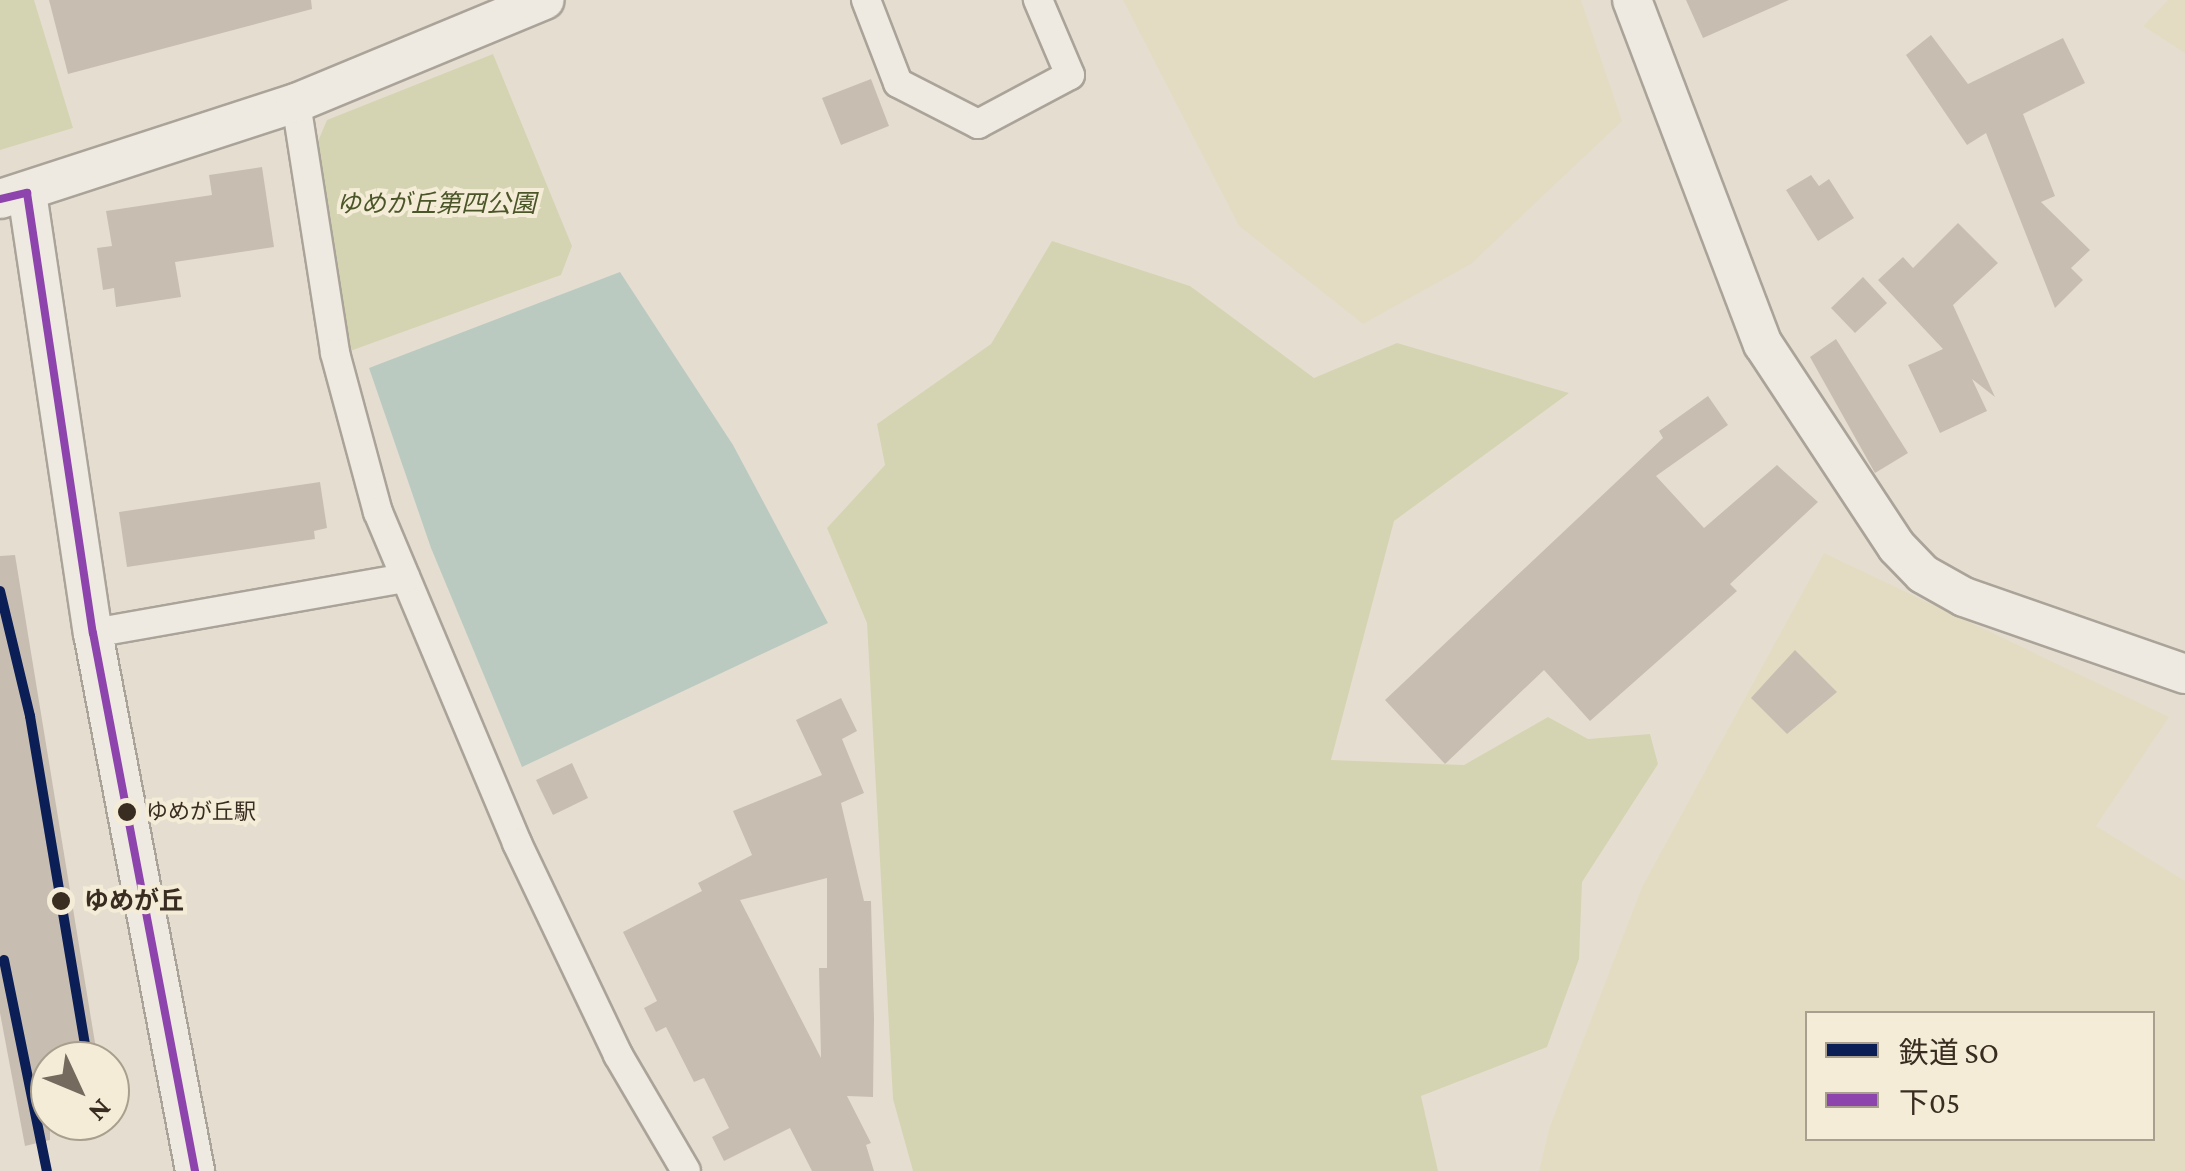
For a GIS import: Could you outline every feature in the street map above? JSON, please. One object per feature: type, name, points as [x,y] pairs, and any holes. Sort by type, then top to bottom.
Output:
[{"type":"street","points":[[195,1171],[14,196],[296,103],[545,0]]},
{"type":"street","points":[[866,0],[898,83],[978,124],[1070,75],[1038,0]]},
{"type":"street","points":[[1632,0],[1763,344],[1897,547],[1924,574],[1964,597],[2185,674]]},
{"type":"street","points":[[296,103],[335,354],[378,512],[517,844],[618,1056],[686,1171]]},
{"type":"street","points":[[93,633],[405,578]]},
{"type":"shaded area","points":[[1123,0],[1581,0],[1622,121],[1471,264],[1363,324],[1239,226]]},
{"type":"shaded area","points":[[2168,0],[2185,0],[2185,53],[2143,26]]},
{"type":"shaded area","points":[[620,272],[733,445],[828,623],[522,767],[431,548],[369,368]]},
{"type":"shaded area","points":[[1824,553],[2169,717],[2096,826],[2185,881],[2185,1171],[1539,1171],[1550,1126],[1642,887]]},
{"type":"green space","points":[[0,0],[34,0],[73,128],[0,150]]},
{"type":"green space","name":"ゆめが丘第四公園","points":[[493,54],[572,246],[561,275],[350,351],[316,146],[327,120]]},
{"type":"green space","points":[[1052,241],[1190,286],[1314,378],[1397,343],[1569,393],[1394,521],[1331,760],[1464,765],[1548,717],[1588,739],[1650,734],[1658,764],[1582,882],[1579,959],[1547,1047],[1421,1096],[1438,1171],[913,1171],[893,1099],[867,623],[827,528],[885,465],[877,424],[991,344]]},
{"type":"building","points":[[49,0],[311,0],[312,9],[68,74]]},
{"type":"building","points":[[1686,0],[1789,0],[1703,38]]},
{"type":"building","points":[[1931,35],[1968,84],[2063,38],[2085,83],[2023,114],[2055,196],[2041,202],[2090,250],[2071,268],[2083,280],[2055,308],[1986,133],[1967,145],[1906,55]]},
{"type":"building","points":[[871,79],[889,126],[841,145],[822,98]]},
{"type":"building","points":[[262,167],[274,247],[175,262],[181,297],[116,307],[114,288],[103,290],[97,248],[112,246],[106,211],[212,195],[209,175]]},
{"type":"building","points":[[1811,175],[1819,186],[1829,179],[1854,218],[1818,241],[1786,190]]},
{"type":"building","points":[[1958,223],[1998,263],[1953,305],[1995,397],[1972,379],[1987,411],[1940,433],[1908,365],[1943,349],[1878,280],[1903,257],[1913,268]]},
{"type":"building","points":[[1863,277],[1887,303],[1855,333],[1831,308]]},
{"type":"building","points":[[1836,339],[1908,453],[1875,473],[1810,357]]},
{"type":"building","points":[[1708,396],[1728,425],[1656,476],[1704,528],[1777,465],[1818,502],[1730,584],[1737,591],[1590,721],[1544,670],[1445,764],[1385,700],[1663,438],[1659,431]]},
{"type":"building","points":[[320,482],[327,528],[314,531],[315,539],[127,567],[119,512]]},
{"type":"building","points":[[15,555],[95,1041],[30,1041],[30,1141],[46,1141],[25,1146],[0,1013],[0,556]]},
{"type":"building","points":[[1795,650],[1837,692],[1787,734],[1751,698]]},
{"type":"building","points":[[841,698],[857,731],[842,739],[864,793],[841,803],[864,901],[871,901],[873,1097],[847,1096],[871,1143],[866,1145],[874,1171],[812,1171],[790,1128],[724,1161],[712,1137],[729,1128],[704,1078],[694,1082],[666,1027],[656,1032],[644,1008],[657,1001],[623,932],[702,891],[698,883],[752,855],[733,811],[822,775],[796,720]],"holes":[[[827,878],[827,968],[819,968],[821,1058],[740,900]]]},
{"type":"building","points":[[572,763],[588,798],[553,815],[536,780]]},
{"type":"rail line","name":"SO","points":[[0,591],[30,716],[85,1041]]},
{"type":"rail line","name":"SO","points":[[4,960],[47,1171]]},
{"type":"transit line","name":"下05","points":[[0,199],[27,193],[93,633],[195,1171]]},
{"type":"place","name":"ゆめが丘駅","points":[[127,812]]},
{"type":"place","name":"ゆめが丘","points":[[61,901]]}]
